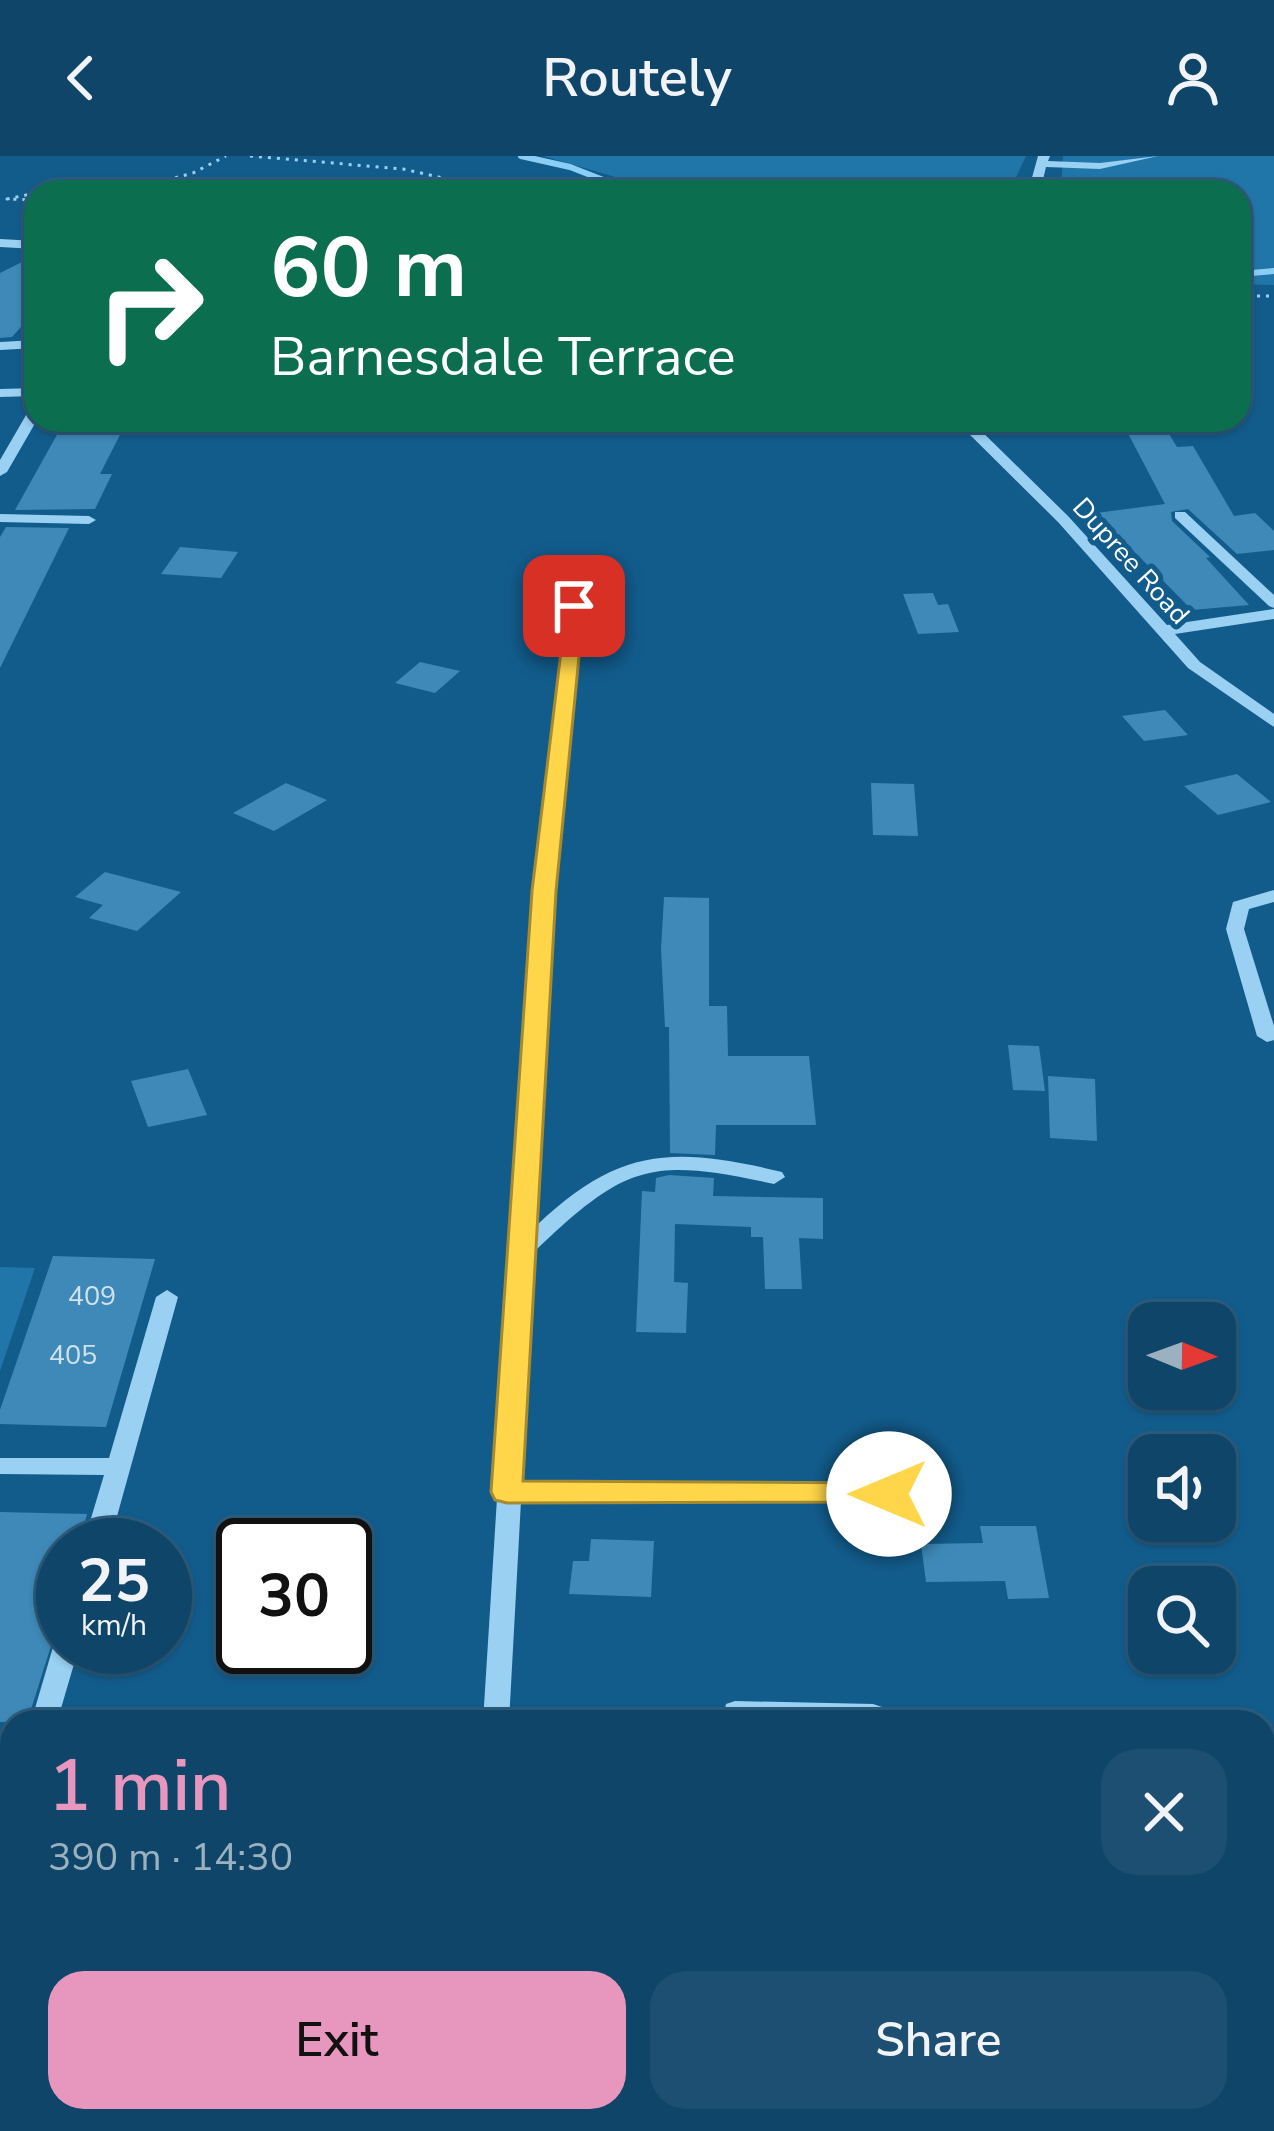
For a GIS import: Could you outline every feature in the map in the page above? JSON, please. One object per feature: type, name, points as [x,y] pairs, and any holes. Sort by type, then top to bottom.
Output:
[{"type":"street","points":[[1044,160],[1100,166],[1152,156]]},
{"type":"street","points":[[0,472],[24,431]]},
{"type":"street","name":"Dupree Road","points":[[974,432],[1063,519],[1194,665],[1274,722]]},
{"type":"street","points":[[1180,515],[1274,603]]},
{"type":"street","points":[[0,518],[89,520]]},
{"type":"street","points":[[497,1710],[545,872],[574,606]]},
{"type":"street","points":[[1162,631],[1274,614]]},
{"type":"street","points":[[1267,1036],[1235,928],[1240,907],[1274,896]]},
{"type":"street","points":[[521,1252],[597,1182],[642,1163],[722,1165],[774,1177]]},
{"type":"street","points":[[104,1518],[167,1297]]},
{"type":"street","points":[[0,1466],[118,1467]]},
{"type":"street","points":[[507,1492],[936,1494]]},
{"type":"street","points":[[48,1710],[58,1674]]},
{"type":"path","points":[[167,180],[226,156]]},
{"type":"path","points":[[250,156],[422,172],[456,180]]},
{"type":"path","points":[[24,195],[7,199],[24,200]]},
{"type":"shaded area","points":[[543,156],[1026,156],[1015,180],[626,180]]},
{"type":"shaded area","points":[[1063,156],[1274,156],[1274,285],[1251,284],[1251,180],[1062,180]]},
{"type":"shaded area","points":[[0,1267],[35,1268],[0,1371]]},
{"type":"building","points":[[24,261],[24,324],[12,337],[0,338],[0,273]]},
{"type":"building","points":[[59,432],[121,432],[100,474],[112,474],[95,509],[15,510]]},
{"type":"building","points":[[1127,432],[1168,432],[1177,447],[1193,446],[1234,516],[1255,513],[1274,531],[1274,550],[1237,554],[1188,509],[1171,512],[1172,521],[1210,557],[1206,558],[1249,605],[1192,610],[1096,513],[1165,504]]},
{"type":"building","points":[[6,527],[69,528],[0,668],[0,537]]},
{"type":"building","points":[[180,547],[238,552],[221,578],[161,574]]},
{"type":"building","points":[[933,593],[938,605],[948,604],[959,632],[918,634],[903,594]]},
{"type":"building","points":[[420,662],[460,671],[435,693],[395,683]]},
{"type":"building","points":[[1165,710],[1188,735],[1144,741],[1122,716]]},
{"type":"building","points":[[1237,774],[1271,802],[1218,815],[1184,786]]},
{"type":"building","points":[[286,783],[327,800],[274,831],[233,813]]},
{"type":"building","points":[[871,783],[914,784],[918,836],[873,835]]},
{"type":"building","points":[[105,872],[181,892],[137,931],[89,918],[103,905],[75,897]]},
{"type":"building","points":[[664,897],[709,898],[709,1006],[727,1006],[728,1056],[809,1056],[816,1125],[716,1125],[715,1155],[670,1153],[669,1027],[665,1027],[661,949]]},
{"type":"building","points":[[1008,1045],[1039,1046],[1045,1091],[1013,1090]]},
{"type":"building","points":[[188,1069],[207,1115],[148,1127],[131,1081]]},
{"type":"building","points":[[1048,1076],[1095,1079],[1097,1141],[1050,1138]]},
{"type":"building","points":[[656,1178],[714,1178],[713,1196],[823,1198],[823,1239],[799,1238],[802,1289],[765,1289],[763,1237],[751,1237],[751,1227],[675,1224],[674,1282],[688,1283],[686,1333],[636,1332],[642,1191],[655,1192]]},
{"type":"building","points":[[53,1256],[155,1259],[106,1427],[0,1424],[0,1410]]},
{"type":"building","points":[[0,1512],[87,1514],[86,1518],[36,1518],[36,1674],[42,1674],[31,1710],[0,1710]]},
{"type":"building","points":[[980,1526],[1036,1526],[1049,1598],[1008,1599],[1005,1581],[926,1582],[921,1544],[983,1543]]},
{"type":"building","points":[[591,1539],[654,1541],[651,1597],[569,1594],[573,1561],[589,1561]]},
{"type":"waterway","points":[[521,156],[603,180]]},
{"type":"waterway","points":[[1251,273],[1274,271]]},
{"type":"route","points":[[574,606],[544,891],[507,1492],[889,1494]]}]
